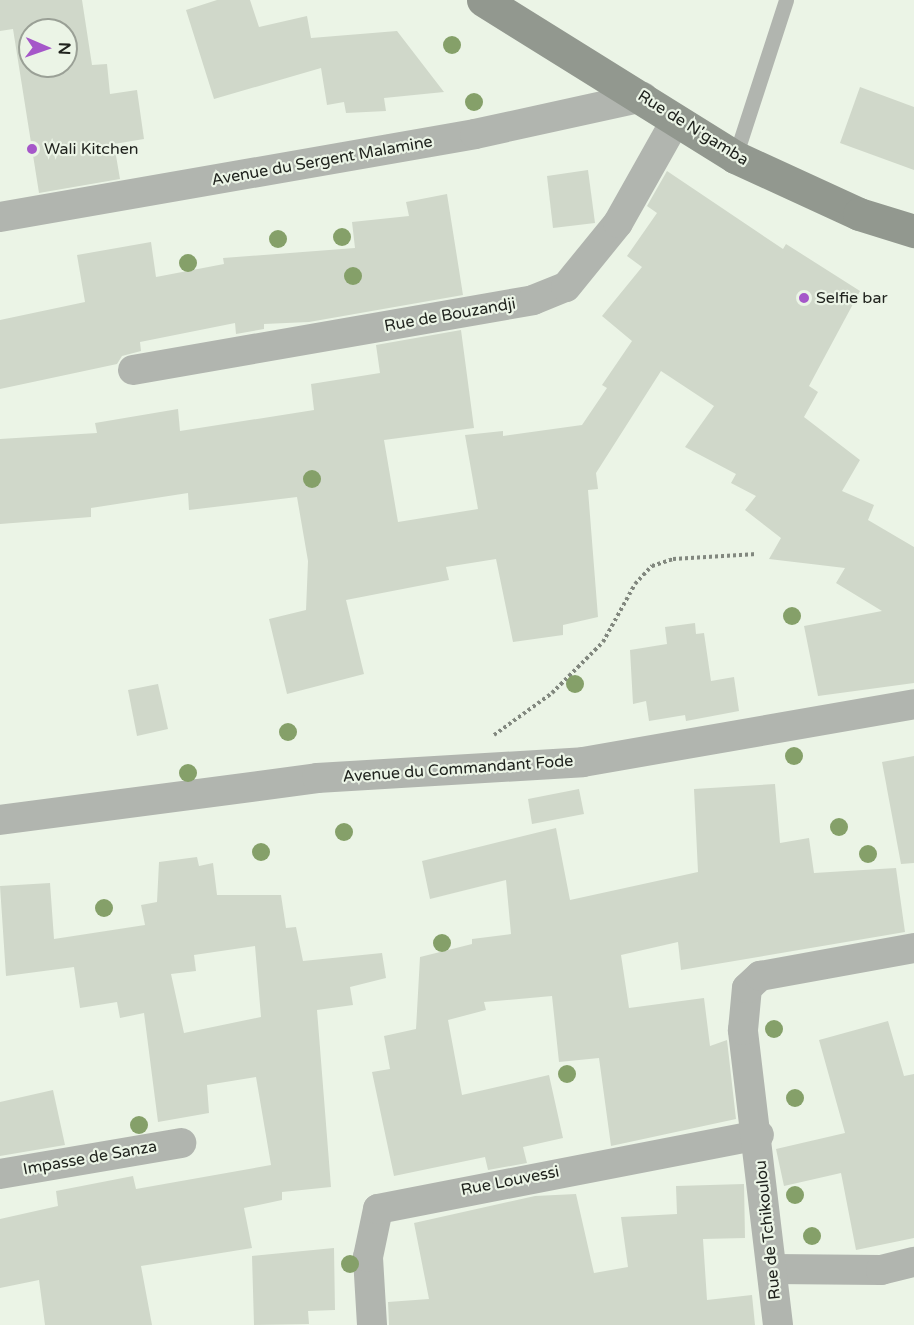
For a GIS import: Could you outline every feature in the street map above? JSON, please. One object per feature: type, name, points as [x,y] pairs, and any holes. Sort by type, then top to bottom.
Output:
[{"type":"street","name":"Rue de N'gamba","points":[[483,0],[644,97],[735,157],[859,214],[914,231]]},
{"type":"street","name":"Avenue du Sergent Malamine","points":[[0,218],[475,134],[644,97]]},
{"type":"street","name":"Rue de Bouzandji","points":[[134,370],[533,300],[566,287],[618,223],[676,120]]},
{"type":"street","name":"Avenue du Commandant Fode","points":[[0,820],[317,778],[447,768],[583,762],[914,704]]},
{"type":"street","name":"Rue de Tchikoulou","points":[[778,1325],[759,1135],[743,1030],[747,988],[760,976],[914,948]]},
{"type":"street","name":"Rue Louvessi","points":[[372,1325],[368,1257],[378,1209],[759,1135]]},
{"type":"street","name":"Impasse de Sanza","points":[[0,1174],[181,1143]]},
{"type":"street","points":[[774,1269],[881,1270],[914,1262]]},
{"type":"lane","points":[[735,157],[786,0]]},
{"type":"path","points":[[447,768],[552,693],[603,642],[635,584],[652,566],[673,559],[757,554]]},
{"type":"building","points":[[0,0],[82,0],[92,65],[107,64],[110,94],[137,90],[144,139],[114,144],[120,179],[39,193],[21,78],[78,78],[78,18],[18,18],[18,61],[13,29],[0,31]]},
{"type":"building","points":[[217,0],[250,0],[259,27],[307,16],[311,38],[397,31],[444,92],[384,98],[386,111],[346,113],[344,102],[327,105],[321,68],[214,99],[186,10]]},
{"type":"building","points":[[860,87],[914,107],[914,170],[840,143]]},
{"type":"building","points":[[588,170],[595,223],[553,228],[547,176]]},
{"type":"building","points":[[667,171],[783,249],[786,244],[860,291],[809,386],[818,392],[804,417],[860,460],[842,491],[874,505],[868,520],[914,547],[914,683],[818,696],[804,626],[882,611],[836,583],[845,568],[769,559],[781,538],[745,510],[756,496],[731,483],[736,474],[685,447],[714,406],[661,371],[596,473],[598,489],[588,490],[598,617],[563,625],[563,635],[513,642],[496,559],[446,567],[449,580],[346,600],[364,674],[287,694],[269,619],[306,610],[308,561],[297,497],[189,510],[188,493],[91,508],[91,517],[0,524],[0,439],[97,433],[95,423],[178,409],[180,431],[314,410],[311,384],[380,373],[376,345],[461,330],[474,428],[384,440],[398,522],[478,509],[465,435],[503,431],[503,436],[582,425],[607,388],[602,385],[632,341],[602,316],[642,267],[627,256],[657,213],[647,206]]},
{"type":"building","points":[[447,194],[463,295],[309,322],[264,324],[264,329],[236,334],[235,323],[140,342],[141,351],[122,356],[117,364],[0,389],[0,320],[85,302],[77,255],[151,242],[156,277],[224,264],[223,258],[355,248],[352,222],[409,216],[406,202]]},
{"type":"building","points":[[695,623],[696,634],[704,633],[711,681],[734,677],[739,711],[686,721],[685,715],[649,721],[646,701],[633,704],[630,650],[667,644],[665,627]]},
{"type":"building","points":[[158,684],[168,729],[137,736],[128,690]]},
{"type":"building","points":[[914,756],[914,863],[901,864],[882,762]]},
{"type":"building","points":[[775,784],[780,843],[809,838],[814,873],[896,868],[905,932],[681,970],[678,942],[621,955],[629,1008],[704,998],[710,1046],[727,1040],[736,1119],[611,1146],[599,1058],[559,1062],[552,996],[484,1002],[486,1010],[448,1020],[462,1095],[549,1075],[563,1138],[523,1147],[527,1163],[488,1170],[485,1157],[394,1176],[372,1072],[390,1069],[384,1036],[416,1029],[420,957],[472,944],[472,939],[511,934],[506,880],[430,899],[422,861],[556,828],[570,900],[698,872],[694,789]]},
{"type":"building","points":[[579,789],[584,814],[532,824],[528,799]]},
{"type":"building","points":[[197,857],[199,866],[213,863],[217,895],[281,895],[286,928],[296,927],[303,961],[382,953],[386,978],[350,987],[353,1005],[317,1010],[331,1187],[282,1192],[282,1200],[244,1208],[252,1248],[141,1266],[152,1325],[45,1325],[39,1280],[0,1288],[0,1219],[58,1206],[56,1191],[133,1176],[136,1189],[271,1165],[256,1077],[207,1085],[209,1113],[158,1122],[144,1013],[120,1018],[117,1002],[80,1008],[74,967],[6,976],[0,886],[50,883],[54,939],[145,925],[141,905],[157,902],[159,862]],"holes":[[[255,946],[261,1017],[184,1033],[171,974],[196,971],[194,955]]]},
{"type":"building","points":[[888,1021],[904,1076],[914,1074],[914,1238],[856,1250],[841,1173],[784,1186],[776,1149],[845,1133],[819,1040]]},
{"type":"building","points":[[53,1090],[65,1145],[0,1156],[0,1102]]},
{"type":"building","points":[[744,1184],[745,1238],[703,1239],[707,1300],[752,1295],[755,1325],[389,1325],[388,1302],[429,1299],[414,1223],[535,1196],[576,1194],[594,1273],[628,1267],[621,1217],[677,1214],[676,1186]]},
{"type":"building","points":[[334,1248],[335,1310],[308,1311],[309,1324],[254,1325],[252,1256]]},
{"type":"place","name":"Wali Kitchen","points":[[32,149]]},
{"type":"place","name":"Selfie bar","points":[[804,298]]}]
